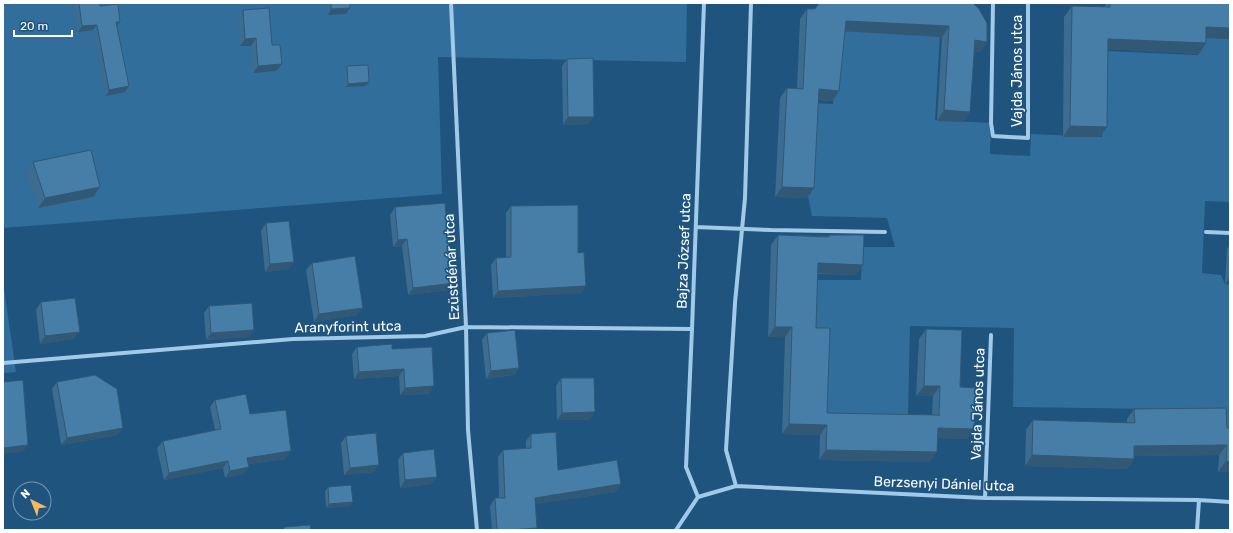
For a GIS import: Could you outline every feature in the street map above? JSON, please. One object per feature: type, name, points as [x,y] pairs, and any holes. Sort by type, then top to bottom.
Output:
[{"type":"street","name":"Ezüstdénár utca","points":[[451,3],[466,327],[468,430],[477,530]]},
{"type":"street","name":"Bajza József utca","points":[[698,496],[686,467],[704,3]]},
{"type":"street","points":[[736,486],[726,450],[735,303],[743,228],[751,3]]},
{"type":"street","name":"Vajda János utca","points":[[993,3],[991,123],[993,136],[1028,138],[1028,3]]},
{"type":"street","points":[[696,227],[885,232]]},
{"type":"street","points":[[1206,232],[1230,233]]},
{"type":"street","name":"Aranyforint utca","points":[[3,363],[293,339],[425,336],[466,327],[692,329]]},
{"type":"street","name":"Vajda János utca","points":[[985,498],[991,335]]},
{"type":"street","name":"Berzsenyi Dániel utca","points":[[698,496],[736,486],[985,498],[1199,500],[1230,502]]},
{"type":"street","points":[[676,530],[698,496]]},
{"type":"street","points":[[1197,530],[1199,500]]},
{"type":"shaded area","points":[[3,3],[687,3],[686,62],[438,57],[442,194],[3,228]]},
{"type":"shaded area","points":[[837,28],[940,33],[935,120],[991,123],[990,154],[1030,156],[1031,134],[1102,137],[1106,51],[1198,55],[1200,35],[1230,37],[1230,202],[1205,201],[1202,273],[1221,275],[1225,284],[1230,285],[1230,433],[1227,433],[1227,410],[1013,407],[1014,328],[910,326],[908,416],[825,415],[816,330],[817,280],[861,280],[862,247],[895,247],[887,218],[812,216],[807,191],[811,103],[833,104]]},
{"type":"shaded area","points":[[3,282],[16,372],[3,373]]},
{"type":"building","points":[[79,3],[100,3],[100,6],[118,4],[120,22],[116,22],[129,86],[109,90],[97,25],[82,26]]},
{"type":"building","points":[[331,3],[350,3],[350,8],[331,9]]},
{"type":"building","points":[[819,3],[973,3],[979,9],[987,23],[987,42],[975,40],[970,112],[944,110],[949,26],[846,21],[839,91],[819,89],[814,188],[782,187],[787,88],[803,89],[807,9],[815,9]]},
{"type":"building","points":[[1110,3],[1230,3],[1230,28],[1206,27],[1206,43],[1108,39],[1107,127],[1070,126],[1072,6],[1110,7]]},
{"type":"building","points":[[269,8],[272,45],[280,45],[282,64],[258,66],[256,38],[245,39],[243,10]]},
{"type":"building","points":[[593,58],[594,117],[568,117],[567,59]]},
{"type":"building","points":[[368,65],[369,82],[348,84],[347,66]]},
{"type":"building","points":[[91,150],[100,187],[45,198],[33,162]]},
{"type":"building","points":[[445,203],[454,283],[413,288],[407,239],[398,240],[395,207]]},
{"type":"building","points":[[578,205],[578,253],[584,252],[586,286],[498,291],[496,258],[511,257],[511,206]]},
{"type":"building","points":[[289,221],[294,262],[270,264],[266,223]]},
{"type":"building","points":[[778,235],[829,237],[829,235],[864,235],[863,265],[818,263],[816,328],[830,328],[827,413],[939,416],[940,386],[924,386],[926,329],[962,330],[960,387],[976,388],[974,429],[938,428],[937,452],[826,450],[827,425],[789,424],[792,327],[775,327]]},
{"type":"building","points":[[355,256],[363,308],[319,314],[312,263]]},
{"type":"building","points":[[75,298],[80,332],[45,336],[41,302]]},
{"type":"building","points":[[252,303],[254,330],[211,333],[209,306]]},
{"type":"building","points":[[515,330],[519,368],[491,371],[487,333]]},
{"type":"building","points":[[392,344],[392,349],[432,347],[434,386],[405,388],[404,369],[359,372],[357,347]]},
{"type":"building","points":[[95,375],[117,389],[123,428],[67,438],[57,382]]},
{"type":"building","points":[[561,378],[594,378],[595,412],[562,413]]},
{"type":"building","points":[[23,380],[28,445],[3,448],[3,382]]},
{"type":"building","points":[[246,394],[250,414],[286,410],[291,451],[247,458],[249,467],[230,471],[228,461],[169,473],[163,441],[221,429],[215,400]]},
{"type":"building","points":[[1226,408],[1227,428],[1230,428],[1230,462],[1226,461],[1227,445],[1134,446],[1134,459],[1032,455],[1033,420],[1135,423],[1134,409]]},
{"type":"building","points":[[556,432],[558,470],[617,460],[621,484],[535,498],[537,528],[497,530],[495,498],[505,498],[503,450],[531,448],[531,434]]},
{"type":"building","points":[[376,433],[379,465],[350,468],[346,436]]},
{"type":"building","points":[[434,449],[437,477],[405,480],[403,453]]},
{"type":"building","points":[[351,485],[353,502],[329,504],[328,487]]},
{"type":"building","points":[[310,525],[311,530],[284,530],[284,527]]}]
